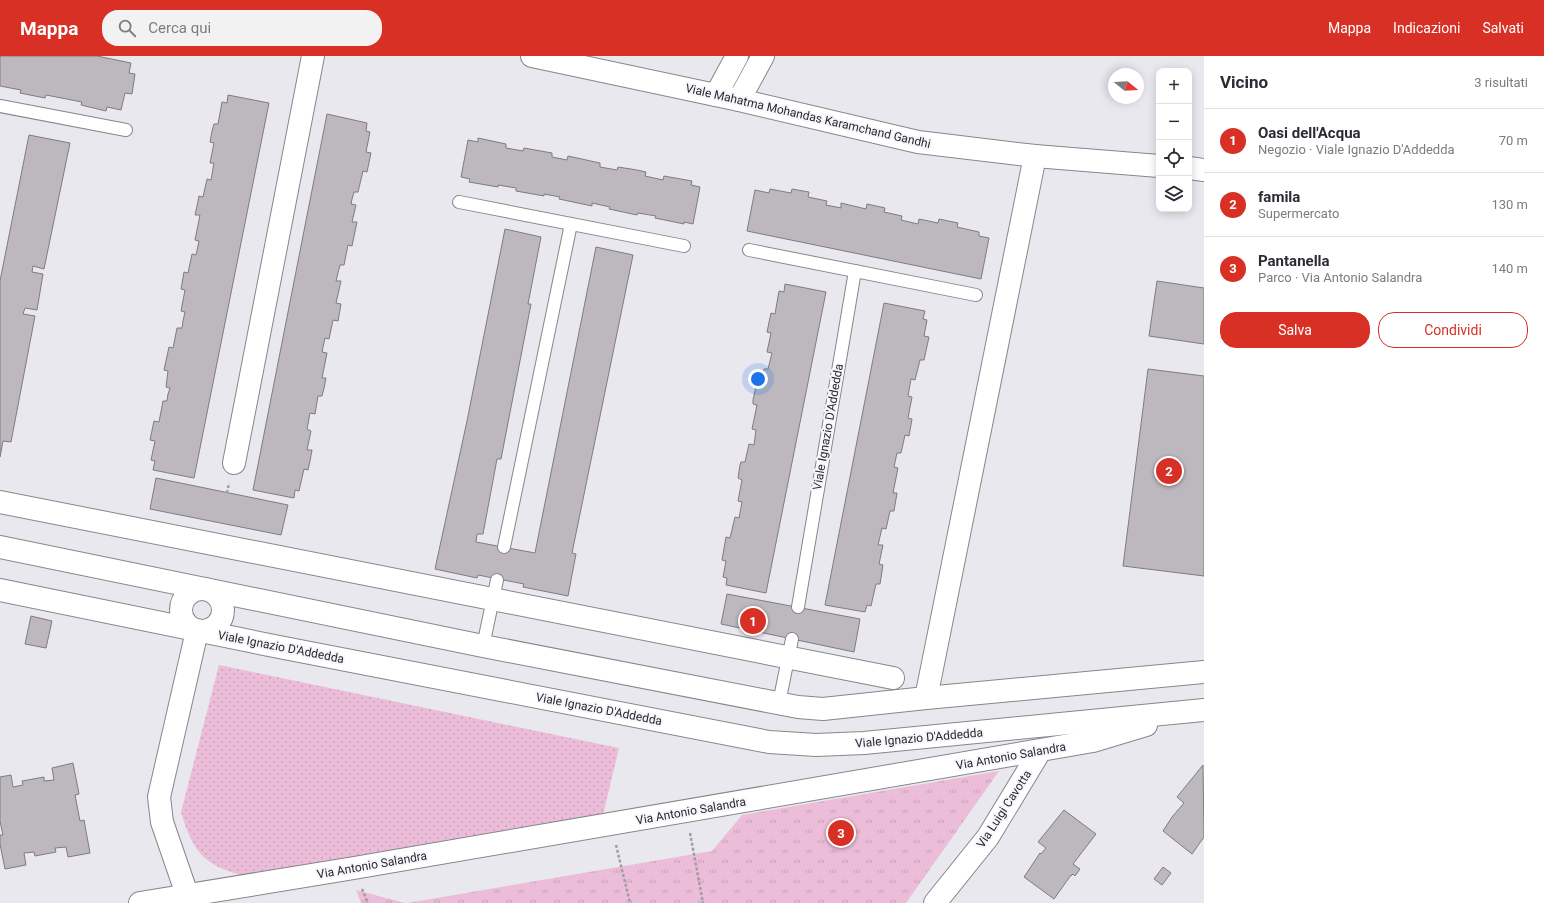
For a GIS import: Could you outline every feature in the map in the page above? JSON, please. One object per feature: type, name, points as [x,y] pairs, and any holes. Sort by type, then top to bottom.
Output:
[{"type":"street","points":[[234,463],[313,56]]},
{"type":"street","name":"Viale Mahatma Mohandas Karamchand Gandhi","points":[[532,56],[739,100],[918,142],[1035,156],[1156,166]]},
{"type":"street","points":[[716,95],[737,56]]},
{"type":"street","points":[[739,100],[763,56]]},
{"type":"street","points":[[926,698],[1035,156]]},
{"type":"street","points":[[1192,168],[1204,170]]},
{"type":"street","points":[[0,502],[495,590],[790,649],[893,678]]},
{"type":"street","points":[[0,547],[483,646],[798,707],[823,709],[1204,672]]},
{"type":"street","points":[[205,589],[211,590],[218,596],[224,612],[222,619],[215,627],[204,631],[197,631],[185,623],[182,616],[182,605],[190,592],[205,589]]},
{"type":"street","name":"Viale Ignazio D'Addedda","points":[[0,590],[197,631],[769,742],[816,745],[864,743],[1198,710]]},
{"type":"street","points":[[188,900],[162,822],[159,797],[197,631]]},
{"type":"street","name":"Via Antonio Salandra","points":[[140,903],[188,900],[610,824],[1093,742],[1198,710]]},
{"type":"street","name":"Via Luigi Cavotta","points":[[938,902],[988,838],[1040,751]]},
{"type":"lane","points":[[0,106],[126,130]]},
{"type":"lane","points":[[460,202],[684,246]]},
{"type":"lane","points":[[504,547],[571,224]]},
{"type":"lane","points":[[749,250],[976,295]]},
{"type":"lane","name":"Viale Ignazio D'Addedda","points":[[798,607],[855,271]]},
{"type":"lane","points":[[483,646],[495,590]]},
{"type":"lane","points":[[779,703],[790,649]]},
{"type":"path","points":[[686,811],[703,903]]},
{"type":"path","points":[[610,824],[630,903]]},
{"type":"green space","points":[[219,665],[619,748],[602,819],[250,878],[235,874],[213,864],[197,849],[191,840],[181,812]]},
{"type":"green space","points":[[999,771],[906,903],[407,903],[712,851],[742,815]]},
{"type":"green space","points":[[356,890],[405,903],[361,903]]},
{"type":"building","points":[[0,56],[97,56],[131,63],[129,73],[135,74],[132,94],[125,93],[121,110],[107,107],[106,111],[81,105],[82,102],[46,95],[45,98],[20,93],[21,90],[0,86]]},
{"type":"building","points":[[228,95],[269,103],[194,478],[153,470],[155,461],[151,460],[155,441],[150,440],[154,421],[159,422],[163,401],[167,401],[170,388],[166,387],[168,371],[164,370],[169,347],[173,348],[177,328],[182,328],[185,312],[181,311],[185,290],[181,289],[184,272],[188,273],[192,254],[196,255],[199,241],[195,240],[200,215],[195,215],[199,196],[203,197],[207,179],[211,180],[214,163],[210,163],[214,143],[210,142],[212,131],[214,124],[218,124],[222,102],[227,103]]},
{"type":"building","points":[[327,114],[367,123],[366,131],[370,132],[366,152],[371,153],[367,172],[363,171],[358,192],[354,192],[352,199],[351,204],[356,205],[352,222],[357,222],[352,246],[348,245],[344,265],[340,265],[336,281],[341,281],[336,303],[341,304],[338,321],[333,320],[329,339],[325,338],[322,352],[327,353],[322,378],[326,378],[322,396],[318,396],[315,414],[310,413],[307,429],[311,431],[307,450],[312,450],[310,461],[308,470],[304,469],[299,491],[295,490],[294,498],[253,490]]},
{"type":"building","points":[[29,135],[70,143],[44,269],[33,266],[32,272],[43,274],[37,310],[25,308],[23,314],[35,316],[11,442],[3,441],[0,457],[0,281]]},
{"type":"building","points":[[478,138],[506,144],[506,148],[523,151],[524,148],[552,153],[552,157],[567,160],[568,156],[600,163],[600,167],[617,170],[618,167],[646,172],[645,176],[663,180],[664,176],[692,181],[691,185],[700,187],[693,224],[684,222],[684,224],[655,218],[656,216],[638,213],[637,215],[609,209],[610,207],[592,203],[592,206],[559,199],[560,197],[544,194],[544,196],[516,191],[516,188],[498,185],[498,187],[469,182],[470,179],[461,177],[468,140],[478,142]]},
{"type":"building","points":[[770,189],[791,193],[792,189],[809,192],[808,197],[827,201],[826,205],[841,208],[841,203],[866,209],[867,204],[885,208],[884,212],[902,216],[901,220],[918,224],[919,219],[938,223],[939,219],[958,223],[957,227],[979,232],[979,236],[989,238],[981,279],[747,231],[755,190],[769,193]]},
{"type":"building","points":[[505,229],[541,237],[528,304],[531,304],[501,459],[497,459],[483,534],[477,534],[476,542],[535,553],[596,247],[633,255],[572,553],[576,554],[568,596],[523,587],[524,584],[478,575],[477,578],[435,569],[467,421]]},
{"type":"building","points":[[1157,281],[1204,288],[1204,344],[1149,336]]},
{"type":"building","points":[[785,284],[826,292],[766,593],[726,585],[727,578],[723,577],[726,561],[722,560],[726,537],[730,538],[735,517],[739,518],[742,502],[738,501],[742,480],[738,478],[740,465],[741,462],[745,462],[749,444],[754,445],[756,430],[752,429],[757,405],[753,404],[753,400],[756,386],[760,387],[764,369],[768,369],[772,353],[767,352],[771,333],[767,332],[771,313],[775,314],[779,291],[784,292]]},
{"type":"building","points":[[884,303],[925,311],[923,319],[927,320],[924,336],[929,337],[924,360],[920,360],[915,380],[911,379],[908,396],[912,397],[908,418],[912,419],[909,436],[905,435],[901,453],[897,453],[894,467],[898,468],[893,493],[897,493],[894,511],[890,511],[886,529],[882,528],[878,545],[883,545],[879,564],[883,565],[880,584],[876,584],[871,606],[867,605],[865,612],[825,605]]},
{"type":"building","points":[[1148,369],[1204,376],[1204,576],[1123,566]]},
{"type":"building","points":[[156,478],[288,505],[281,535],[150,509]]},
{"type":"building","points":[[727,594],[860,619],[854,652],[721,624]]},
{"type":"building","points":[[31,616],[52,621],[46,648],[25,644]]},
{"type":"building","points":[[73,763],[79,794],[75,795],[80,821],[84,820],[90,853],[68,857],[66,847],[55,848],[56,852],[35,856],[34,852],[24,853],[26,865],[5,869],[0,844],[0,835],[3,835],[0,821],[0,777],[11,775],[13,787],[23,785],[22,781],[44,777],[44,781],[54,780],[52,768]]},
{"type":"building","points":[[1203,765],[1204,837],[1192,854],[1163,831],[1184,803],[1177,797]]},
{"type":"building","points":[[1064,810],[1096,834],[1073,864],[1080,869],[1075,876],[1073,874],[1071,875],[1054,899],[1024,877],[1040,853],[1041,854],[1046,848],[1038,842]]},
{"type":"building","points":[[1163,867],[1171,873],[1162,885],[1154,879]]},
{"type":"place","name":"famila","points":[[1169,471]]},
{"type":"place","name":"Oasi dell'Acqua","points":[[753,621]]},
{"type":"place","name":"Pantanella","points":[[841,833]]}]
